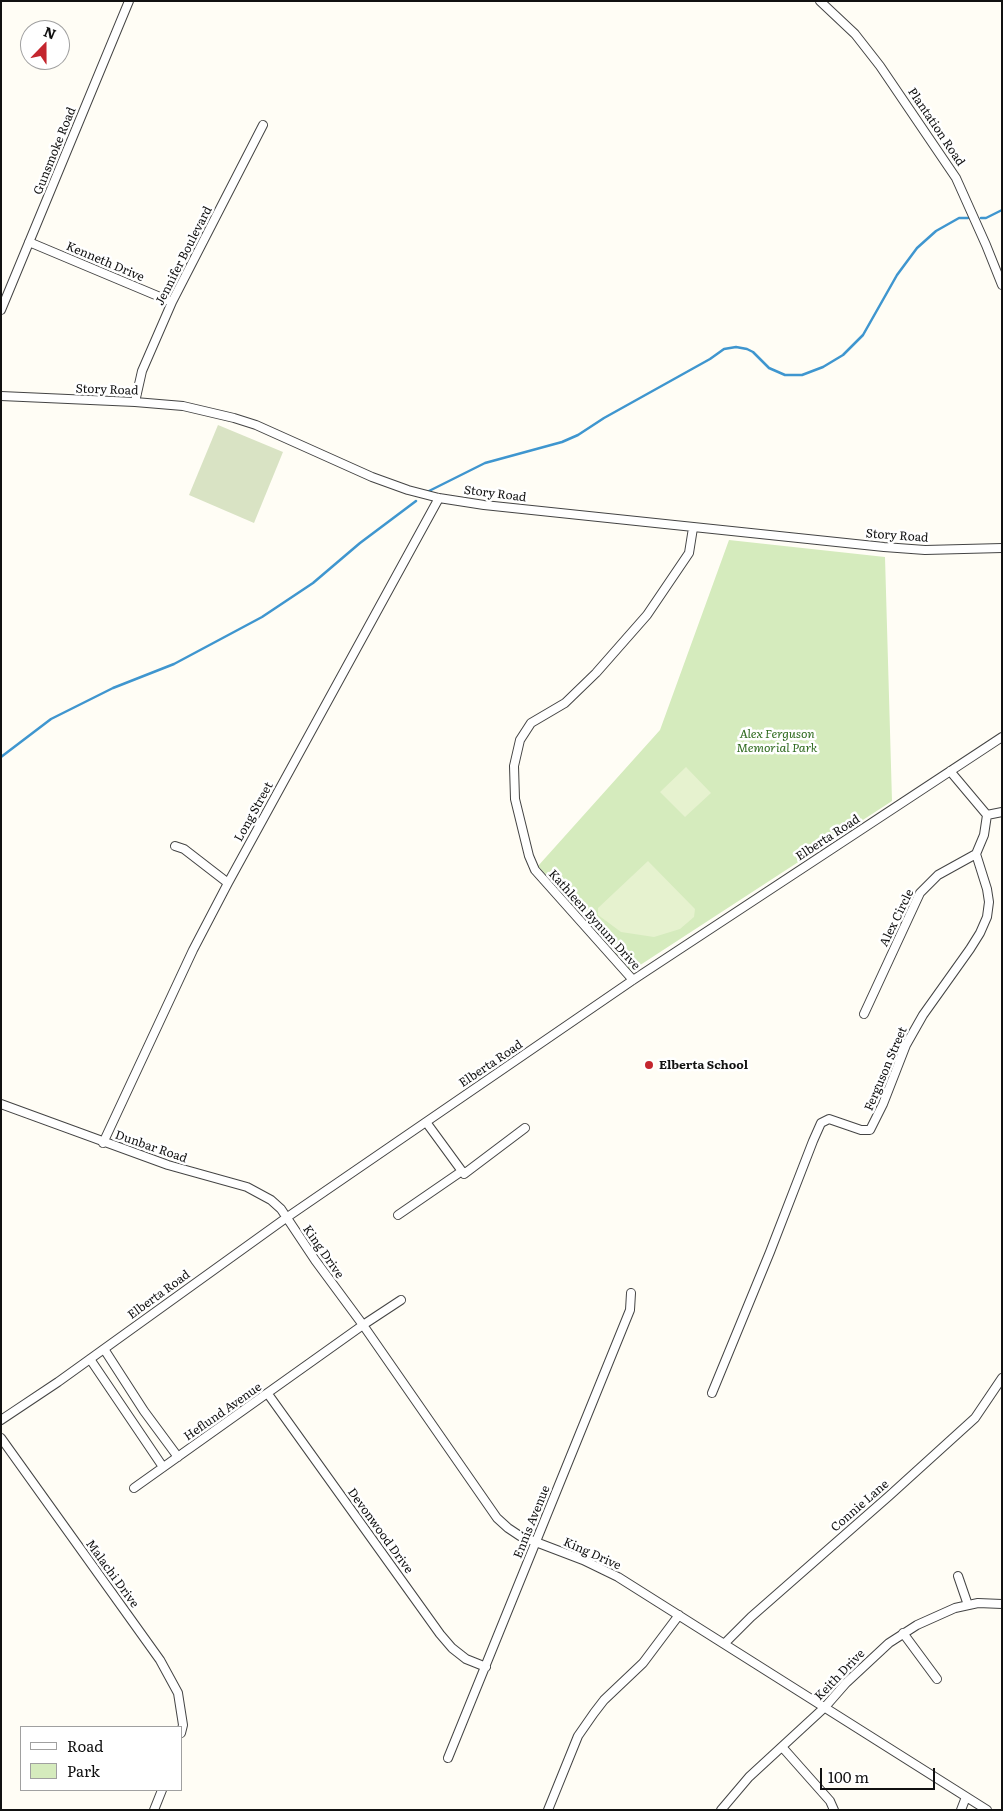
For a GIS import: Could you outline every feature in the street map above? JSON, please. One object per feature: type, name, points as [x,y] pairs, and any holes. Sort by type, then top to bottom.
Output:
[{"type":"street","name":"Gunsmoke Road","points":[[1,310],[129,1]]},
{"type":"street","name":"Plantation Road","points":[[820,1],[855,34],[880,66],[956,178],[1002,285]]},
{"type":"street","name":"Jennifer Boulevard","points":[[135,402],[142,370],[172,302],[263,124]]},
{"type":"street","name":"Kenneth Drive","points":[[29,242],[172,302]]},
{"type":"street","name":"Story Road","points":[[1,396],[183,406],[234,418],[278,434],[379,480],[408,490],[439,498],[484,505],[693,528],[925,550],[1002,548]]},
{"type":"street","name":"Long Street","points":[[104,1143],[186,967],[228,883],[439,498]]},
{"type":"street","name":"Kathleen Bynum Drive","points":[[633,980],[534,870],[515,799],[514,766],[520,740],[531,723],[565,703],[596,673],[647,615],[689,553],[693,528]]},
{"type":"street","name":"Elberta Road","points":[[1,1420],[90,1359],[286,1218],[633,980],[1002,737]]},
{"type":"street","points":[[950,771],[986,814],[984,835],[976,854]]},
{"type":"street","points":[[986,814],[1002,812]]},
{"type":"street","points":[[175,846],[184,849],[228,883]]},
{"type":"street","name":"Alex Circle","points":[[864,1014],[920,892],[938,875],[976,854]]},
{"type":"street","name":"Ferguson Street","points":[[712,1393],[821,1123],[829,1119],[861,1130],[870,1130],[883,1104],[906,1044],[923,1014],[980,933],[987,917],[988,902],[987,889],[976,854]]},
{"type":"street","name":"Dunbar Road","points":[[1,1104],[168,1165],[247,1187],[271,1200],[282,1209],[286,1218]]},
{"type":"street","points":[[426,1122],[464,1174],[525,1128]]},
{"type":"street","points":[[398,1215],[462,1171]]},
{"type":"street","name":"King Drive","points":[[286,1218],[498,1518],[520,1536],[583,1560],[618,1577],[987,1810]]},
{"type":"street","name":"Ennis Avenue","points":[[448,1758],[630,1310],[631,1294]]},
{"type":"street","name":"Heflund Avenue","points":[[104,1349],[144,1411],[178,1457],[401,1300]]},
{"type":"street","points":[[90,1359],[164,1467]]},
{"type":"street","name":"Connie Lane","points":[[724,1644],[751,1617],[975,1418],[1002,1378]]},
{"type":"street","name":"Devonwood Drive","points":[[268,1394],[440,1634],[452,1648],[466,1659],[486,1667]]},
{"type":"street","name":"Malachi Drive","points":[[1,1438],[160,1660],[178,1693],[182,1729]]},
{"type":"street","points":[[134,1488],[178,1457]]},
{"type":"street","points":[[958,1576],[968,1604]]},
{"type":"street","name":"Keith Drive","points":[[721,1810],[750,1777],[783,1748],[888,1643],[934,1616],[955,1608],[968,1604],[1002,1604]]},
{"type":"street","points":[[548,1810],[578,1736],[588,1721],[604,1700],[643,1663],[679,1615]]},
{"type":"street","points":[[903,1633],[937,1679]]},
{"type":"street","points":[[783,1748],[830,1801],[834,1810]]},
{"type":"street","points":[[154,1810],[162,1791]]},
{"type":"street","points":[[961,1810],[966,1797]]},
{"type":"green space","points":[[218,425],[283,452],[254,523],[189,495]]},
{"type":"green space","name":"Alex Ferguson Memorial Park","points":[[729,540],[885,557],[892,801],[631,971],[538,866],[660,730]]},
{"type":"green space","points":[[686,767],[711,793],[685,817],[660,792]]},
{"type":"green space","points":[[648,861],[695,909],[694,917],[680,929],[654,937],[621,932],[598,915],[598,908]]},
{"type":"waterway","points":[[981,218],[986,218],[1002,210]]},
{"type":"waterway","points":[[429,491],[485,463],[562,442],[578,435],[604,418],[710,359],[724,349],[736,347],[747,349],[753,352],[769,368],[785,375],[802,375],[823,367],[843,355],[863,335],[897,275],[917,248],[936,231],[959,218],[968,218]]},
{"type":"waterway","points":[[1,757],[51,719],[113,688],[174,664],[262,617],[313,583],[360,543],[416,501]]},
{"type":"place","name":"Elberta School","points":[[649,1065]]}]
